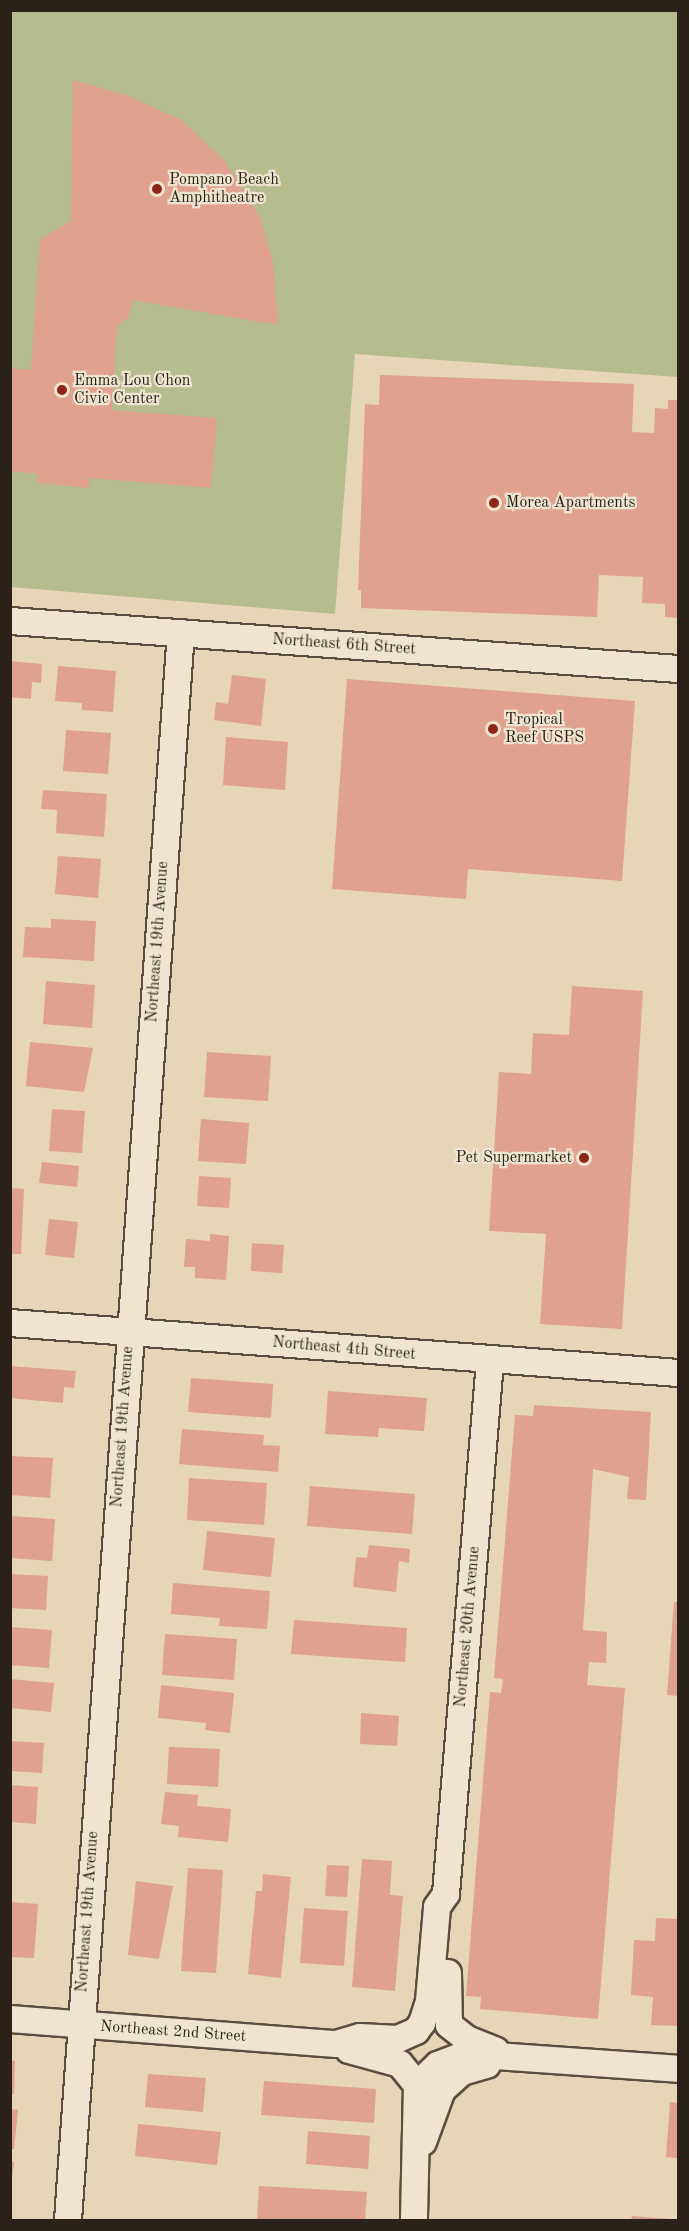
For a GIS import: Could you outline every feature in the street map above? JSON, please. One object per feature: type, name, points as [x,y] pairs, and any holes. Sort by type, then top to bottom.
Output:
[{"type":"street","name":"Northeast 6th Street","points":[[10,621],[678,669]]},
{"type":"street","name":"Northeast 19th Avenue","points":[[68,2220],[129,1332],[181,633]]},
{"type":"street","name":"Northeast 4th Street","points":[[10,1323],[490,1361],[678,1373]]},
{"type":"street","name":"Northeast 20th Avenue","points":[[490,1361],[446,1894],[452,1907],[446,2002],[449,2025],[467,2039],[504,2055]]},
{"type":"street","name":"Northeast 20th Avenue","points":[[409,2036],[426,2014],[437,1907],[446,1894]]},
{"type":"street","name":"Northeast 2nd Street","points":[[10,2019],[336,2044],[359,2054],[400,2064],[417,2085]]},
{"type":"street","name":"Northeast 2nd Street","points":[[336,2044],[360,2037],[398,2040],[409,2036]]},
{"type":"street","points":[[414,2220],[418,2160],[417,2085],[448,2059],[466,2054],[504,2055],[678,2069]]},
{"type":"street","points":[[418,2160],[442,2090],[462,2072],[481,2069],[504,2055]]},
{"type":"green space","points":[[10,11],[678,11],[678,377],[355,354],[335,614],[11,587]]},
{"type":"building","name":"Pompano Beach Amphitheatre","points":[[73,80],[129,96],[181,120],[224,160],[260,217],[273,262],[278,325],[133,300],[128,318],[117,326],[112,410],[217,418],[211,488],[90,478],[89,488],[37,483],[38,474],[10,471],[10,368],[31,370],[40,239],[71,221]]},
{"type":"building","points":[[380,375],[634,384],[632,432],[654,433],[655,408],[668,409],[668,400],[678,400],[678,618],[665,617],[665,604],[642,603],[643,577],[599,575],[597,617],[361,608],[361,590],[358,590],[365,404],[379,405]]},
{"type":"building","points":[[10,661],[42,664],[41,683],[32,682],[31,699],[10,697]]},
{"type":"building","points":[[58,666],[116,671],[113,712],[82,710],[82,703],[55,701]]},
{"type":"building","points":[[232,675],[266,679],[261,726],[214,720],[216,702],[228,704]]},
{"type":"building","points":[[347,679],[635,701],[622,881],[468,869],[466,899],[332,889]]},
{"type":"building","points":[[66,730],[111,733],[108,774],[63,771]]},
{"type":"building","points":[[226,737],[288,742],[285,790],[223,785]]},
{"type":"building","points":[[43,790],[107,794],[104,837],[56,833],[57,810],[41,809]]},
{"type":"building","points":[[58,856],[101,859],[98,898],[55,894]]},
{"type":"building","points":[[51,919],[96,921],[94,961],[23,957],[25,927],[51,928]]},
{"type":"building","points":[[46,981],[95,985],[92,1028],[43,1024]]},
{"type":"building","points":[[572,986],[643,991],[622,1329],[540,1324],[546,1234],[489,1231],[499,1072],[531,1074],[533,1033],[569,1035]]},
{"type":"building","points":[[30,1042],[93,1048],[84,1092],[26,1086]]},
{"type":"building","points":[[207,1052],[271,1056],[268,1101],[204,1097]]},
{"type":"building","points":[[52,1109],[85,1111],[82,1153],[49,1151]]},
{"type":"building","points":[[201,1119],[249,1123],[246,1164],[198,1161]]},
{"type":"building","points":[[42,1162],[79,1166],[77,1187],[39,1183]]},
{"type":"building","points":[[199,1176],[231,1178],[229,1208],[197,1206]]},
{"type":"building","points":[[10,1188],[24,1189],[21,1254],[10,1254]]},
{"type":"building","points":[[49,1219],[78,1222],[74,1258],[45,1255]]},
{"type":"building","points":[[210,1234],[229,1236],[226,1280],[195,1278],[195,1267],[184,1267],[186,1239],[210,1241]]},
{"type":"building","points":[[252,1243],[284,1245],[282,1273],[251,1271]]},
{"type":"building","points":[[10,1366],[76,1371],[74,1388],[64,1387],[63,1403],[10,1398]]},
{"type":"building","points":[[191,1378],[273,1384],[271,1418],[188,1412]]},
{"type":"building","points":[[328,1391],[427,1398],[424,1431],[379,1428],[378,1437],[325,1434]]},
{"type":"building","points":[[534,1405],[651,1412],[646,1500],[627,1499],[629,1477],[593,1469],[583,1630],[607,1632],[606,1663],[589,1662],[587,1685],[625,1688],[598,2019],[480,2009],[481,1997],[466,1996],[490,1692],[501,1693],[503,1679],[494,1678],[515,1415],[533,1416]]},
{"type":"building","points":[[182,1429],[264,1435],[263,1445],[280,1446],[278,1472],[179,1464]]},
{"type":"building","points":[[10,1456],[53,1458],[50,1498],[10,1495]]},
{"type":"building","points":[[189,1478],[267,1483],[264,1525],[187,1520]]},
{"type":"building","points":[[310,1486],[415,1494],[412,1534],[307,1526]]},
{"type":"building","points":[[10,1516],[55,1519],[52,1561],[10,1558]]},
{"type":"building","points":[[207,1531],[275,1538],[271,1577],[203,1570]]},
{"type":"building","points":[[369,1545],[410,1549],[409,1563],[399,1561],[396,1592],[353,1587],[356,1557],[367,1558]]},
{"type":"building","points":[[10,1574],[48,1576],[46,1610],[10,1608]]},
{"type":"building","points":[[173,1583],[270,1591],[267,1629],[219,1626],[220,1618],[171,1614]]},
{"type":"building","points":[[674,1602],[678,1602],[678,1696],[667,1695]]},
{"type":"building","points":[[294,1620],[407,1628],[405,1662],[291,1654]]},
{"type":"building","points":[[10,1627],[52,1630],[49,1668],[10,1665]]},
{"type":"building","points":[[165,1634],[237,1639],[234,1680],[162,1675]]},
{"type":"building","points":[[10,1679],[54,1683],[51,1712],[10,1708]]},
{"type":"building","points":[[161,1685],[234,1693],[230,1733],[205,1730],[206,1723],[158,1718]]},
{"type":"building","points":[[361,1713],[399,1716],[397,1746],[360,1744]]},
{"type":"building","points":[[10,1741],[44,1743],[42,1773],[10,1771]]},
{"type":"building","points":[[169,1747],[220,1749],[218,1787],[167,1784]]},
{"type":"building","points":[[10,1785],[38,1787],[36,1824],[10,1822]]},
{"type":"building","points":[[165,1792],[198,1795],[197,1806],[231,1809],[228,1842],[178,1837],[179,1826],[161,1824]]},
{"type":"building","points":[[362,1859],[392,1861],[390,1895],[403,1896],[395,1991],[352,1987]]},
{"type":"building","points":[[327,1865],[349,1866],[347,1897],[325,1896]]},
{"type":"building","points":[[188,1868],[223,1870],[216,1973],[181,1971]]},
{"type":"building","points":[[263,1874],[291,1877],[281,1978],[248,1974],[256,1891],[262,1891]]},
{"type":"building","points":[[136,1881],[173,1886],[159,1959],[128,1955]]},
{"type":"building","points":[[10,1902],[38,1904],[34,1958],[10,1957]]},
{"type":"building","points":[[304,1908],[348,1911],[344,1966],[300,1963]]},
{"type":"building","points":[[656,1918],[678,1919],[678,2026],[651,2025],[653,1997],[631,1995],[634,1940],[655,1941]]},
{"type":"building","points":[[10,2060],[15,2061],[14,2094],[10,2094]]},
{"type":"building","points":[[148,2074],[206,2078],[203,2112],[145,2107]]},
{"type":"building","points":[[264,2081],[376,2089],[374,2123],[261,2115]]},
{"type":"building","points":[[670,2102],[678,2103],[678,2158],[666,2157]]},
{"type":"building","points":[[10,2109],[18,2110],[14,2149],[10,2149]]},
{"type":"building","points":[[138,2124],[221,2132],[217,2165],[135,2156]]},
{"type":"building","points":[[308,2131],[370,2136],[368,2169],[306,2164]]},
{"type":"building","points":[[10,2162],[14,2162],[12,2179],[10,2179]]},
{"type":"building","points":[[259,2186],[367,2192],[365,2220],[257,2220]]},
{"type":"building","points":[[632,2216],[671,2219],[671,2220],[631,2220]]},
{"type":"place","name":"Pompano Beach Amphitheatre","points":[[157,189]]},
{"type":"place","name":"Emma Lou Chon Civic Center","points":[[62,390]]},
{"type":"place","name":"Morea Apartments","points":[[494,503]]},
{"type":"place","name":"Tropical Reef USPS","points":[[493,729]]},
{"type":"place","name":"Pet Supermarket","points":[[584,1158]]}]
